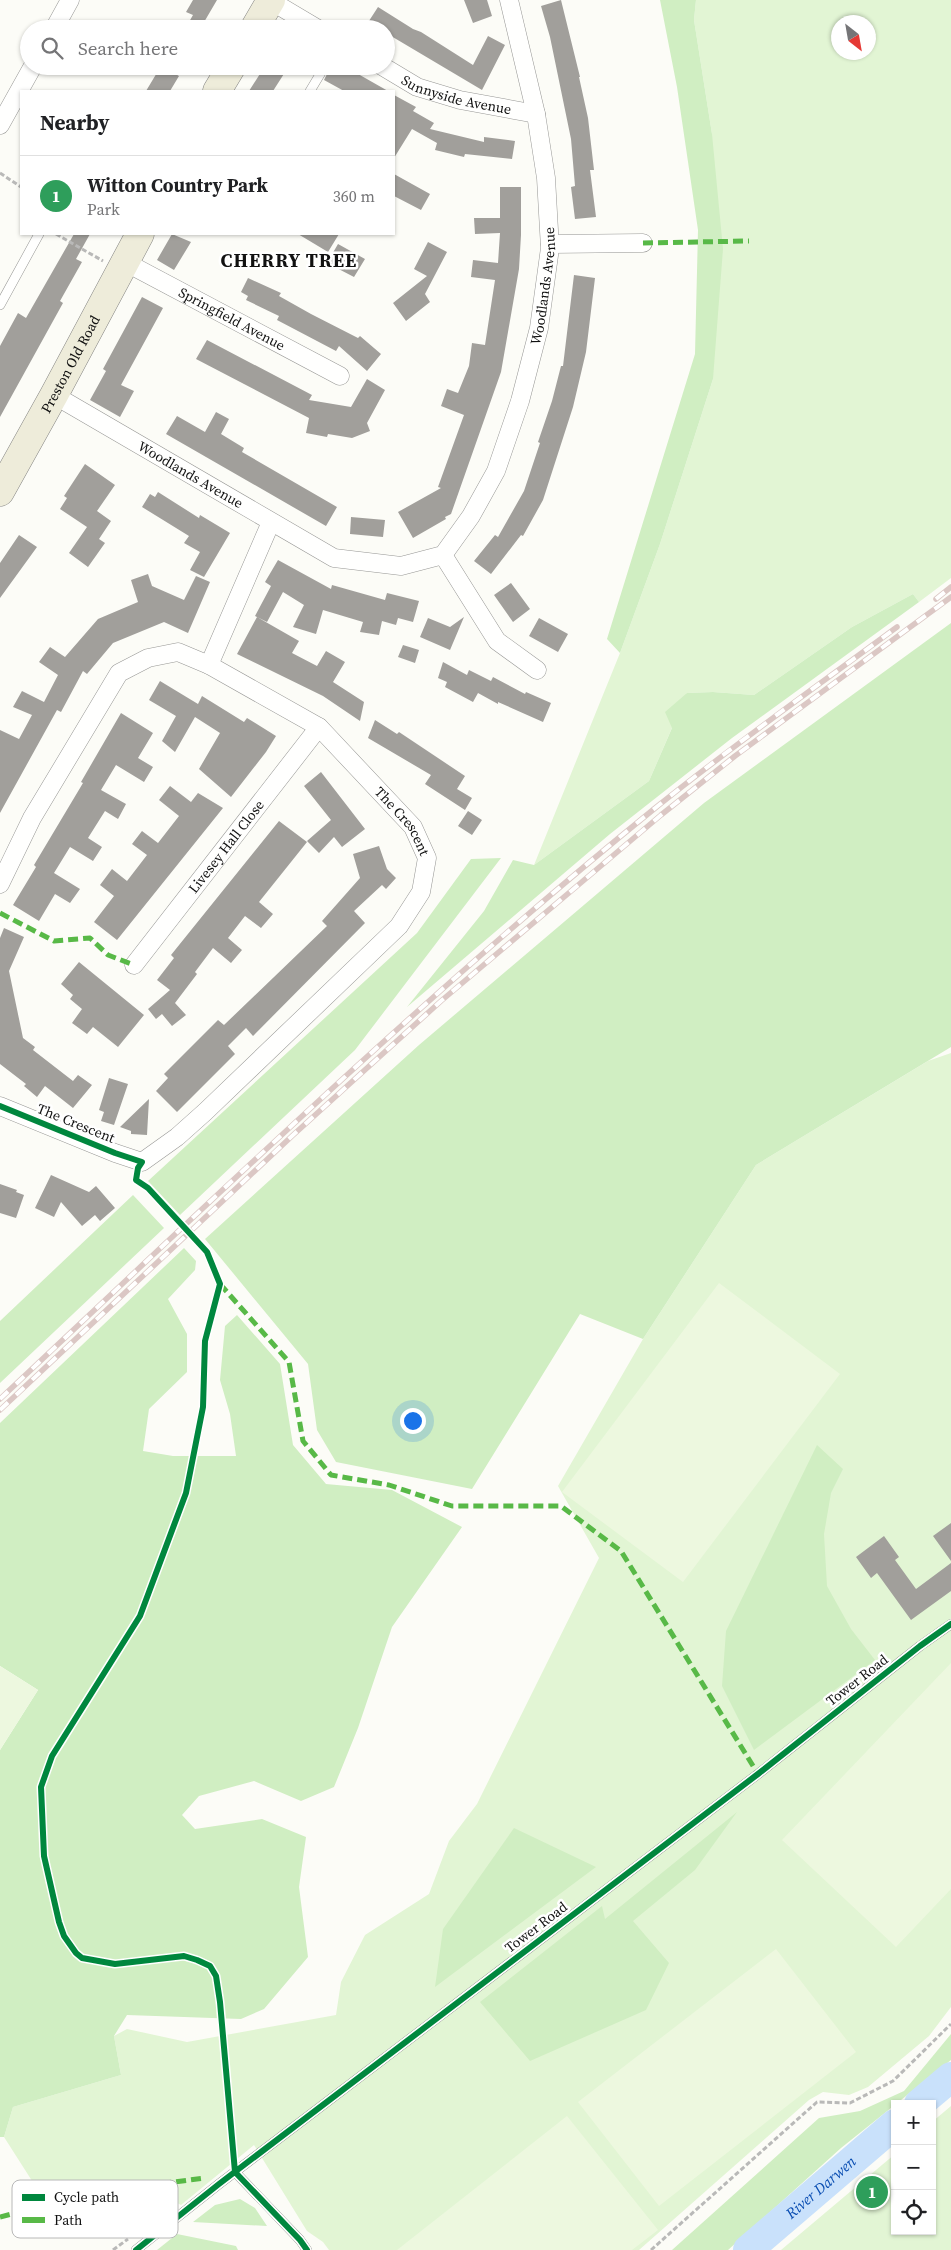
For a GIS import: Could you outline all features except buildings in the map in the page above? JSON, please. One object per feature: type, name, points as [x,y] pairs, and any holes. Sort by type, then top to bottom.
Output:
[{"type":"main road","points":[[259,20],[271,0]]},
{"type":"main road","points":[[218,90],[227,75]]},
{"type":"main road","name":"Preston Old Road","points":[[0,492],[54,395],[113,261],[139,235]]},
{"type":"street","points":[[59,20],[70,0]]},
{"type":"street","points":[[271,0],[303,20]]},
{"type":"street","name":"Woodlands Avenue","points":[[54,395],[334,558],[401,566],[443,555],[472,516],[496,471],[520,401],[538,328],[550,244],[546,178],[536,114],[509,0]]},
{"type":"street","name":"Sunnyside Avenue","points":[[395,74],[417,87],[460,100],[536,114]]},
{"type":"street","points":[[0,126],[28,75]]},
{"type":"street","points":[[550,244],[643,243]]},
{"type":"street","name":"Springfield Avenue","points":[[113,261],[340,376]]},
{"type":"street","points":[[209,665],[271,522]]},
{"type":"street","points":[[443,555],[497,641],[537,670]]},
{"type":"street","name":"The Crescent","points":[[0,884],[32,818],[120,672],[148,658],[178,652],[209,665],[319,727],[413,827],[428,858],[421,892],[399,926],[205,1112],[142,1162],[115,1153],[0,1106]]},
{"type":"street","name":"Livesey Hall Close","points":[[134,965],[319,727]]},
{"type":"lane","points":[[311,90],[320,75]]},
{"type":"lane","points":[[0,305],[38,235]]},
{"type":"lane","name":"Tower Road","points":[[178,2217],[758,1774],[920,1646],[951,1624]]},
{"type":"lane","points":[[235,2172],[307,2250]]},
{"type":"lane","name":"Tower Road","points":[[136,2250],[151,2238]]},
{"type":"path","points":[[0,173],[20,186]]},
{"type":"path","points":[[58,235],[113,261]]},
{"type":"path","points":[[651,2250],[817,2102],[850,2103],[893,2081],[951,2024]]},
{"type":"green space","points":[[660,0],[696,0],[694,20],[712,134],[723,249],[713,379],[660,544],[620,653],[607,639],[695,354],[698,230],[677,87]]},
{"type":"green space","points":[[696,0],[951,0],[951,578],[919,602],[913,594],[852,627],[754,695],[713,692],[687,693],[649,781],[534,865],[620,653],[660,544],[713,379],[712,134],[694,20]]},
{"type":"green space","points":[[913,594],[919,602],[732,738],[610,834],[407,1007],[484,911],[513,860],[534,865],[649,781],[672,728],[665,712],[687,693],[713,692],[754,695],[852,627]]},
{"type":"green space","points":[[951,623],[951,1047],[756,1165],[643,1339],[580,1314],[472,1489],[336,1462],[317,1430],[308,1364],[205,1239],[419,1045],[704,803]]},
{"type":"green space","points":[[501,858],[355,1050],[180,1215],[148,1181],[417,933],[471,859]]},
{"type":"green space","points":[[951,1053],[951,2007],[929,2036],[868,2087],[849,2095],[823,2092],[809,2100],[639,2250],[329,2250],[323,2242],[307,2231],[254,2145],[181,2205],[178,2203],[178,2180],[31,2180],[4,2137],[13,2107],[121,2075],[114,2036],[127,2029],[187,2042],[336,2015],[341,1982],[365,1935],[429,1894],[449,1841],[477,1804],[599,1558],[558,1486],[643,1339],[756,1165],[928,1061]]},
{"type":"green space","points":[[133,1195],[164,1228],[0,1383],[0,1321]]},
{"type":"green space","points":[[184,1248],[196,1261],[195,1270],[168,1299],[187,1334],[187,1372],[149,1409],[143,1451],[173,1456],[236,1456],[230,1414],[220,1380],[225,1326],[237,1315],[280,1364],[293,1445],[326,1484],[392,1490],[462,1527],[392,1627],[358,1728],[334,1787],[301,1801],[254,1781],[199,1796],[182,1815],[195,1829],[262,1819],[306,1837],[299,1887],[308,1957],[264,2009],[241,2019],[127,2015],[114,2036],[121,2075],[13,2107],[4,2137],[0,2137],[0,1750],[38,1690],[0,1666],[0,1423]]},
{"type":"green space","points":[[719,1283],[840,1374],[683,1582],[562,1492]]},
{"type":"green space","points":[[817,1445],[843,1469],[831,1493],[824,1534],[827,1586],[851,1629],[875,1660],[754,1750],[722,1686],[726,1631]]},
{"type":"green space","points":[[951,1663],[951,1889],[896,1947],[782,1840]]},
{"type":"green space","points":[[0,1666],[38,1690],[0,1750]]},
{"type":"green space","points":[[737,1812],[695,1870],[633,1921],[669,1963],[646,2010],[530,2061],[480,2002],[602,1906],[605,1919]]},
{"type":"green space","points":[[514,1828],[596,1867],[435,1987],[443,1929]]},
{"type":"green space","points":[[776,1949],[856,2052],[659,2206],[578,2102]]},
{"type":"green space","points":[[951,2034],[951,2060],[901,2100],[891,2100],[891,2108],[841,2148],[728,2250],[672,2250],[819,2118],[860,2111],[904,2091]]},
{"type":"green space","points":[[951,2106],[951,2250],[781,2250],[891,2157],[891,2235],[936,2235],[936,2119]]},
{"type":"green space","points":[[567,2116],[658,2230],[632,2250],[397,2250]]},
{"type":"green space","points":[[240,2199],[255,2208],[267,2226],[193,2222],[215,2205]]},
{"type":"green space","points":[[178,2234],[236,2246],[238,2250],[157,2250],[172,2238],[178,2238]]},
{"type":"waterway","name":"River Darwen","points":[[924,2100],[951,2077]]},
{"type":"waterway","name":"River Darwen","points":[[748,2250],[891,2127]]},
{"type":"railway","points":[[936,599],[951,587]]},
{"type":"railway","points":[[0,1410],[292,1136],[441,1001],[661,815],[735,756],[951,597]]},
{"type":"railway","points":[[0,1399],[322,1098],[403,1024],[569,879],[684,785],[897,627]]},
{"type":"marked path","points":[[643,243],[749,241]]},
{"type":"marked path","points":[[0,913],[54,941],[90,938],[108,955],[134,965]]},
{"type":"marked path","points":[[220,1284],[289,1362],[303,1441],[331,1475],[389,1485],[452,1506],[561,1506],[621,1551],[758,1774]]},
{"type":"marked path","points":[[178,2181],[205,2178]]},
{"type":"marked path","points":[[0,2217],[12,2214]]},
{"type":"cycle path","points":[[0,1106],[115,1153],[142,1162],[138,1168],[136,1180],[148,1188],[207,1252],[220,1284],[205,1341],[203,1407],[186,1493],[140,1616],[52,1756],[41,1787],[44,1856],[64,1936],[82,1958],[115,1964],[184,1956],[210,1966],[216,1976],[220,2002],[235,2172],[300,2240],[307,2250]]},
{"type":"cycle path","points":[[178,2217],[758,1774],[920,1646],[951,1624]]},
{"type":"cycle path","points":[[136,2250],[151,2238]]},
{"type":"place","name":"Witton Country Park","points":[[872,2192]]},
{"type":"district","name":"CHERRY TREE","points":[[289,260]]}]
